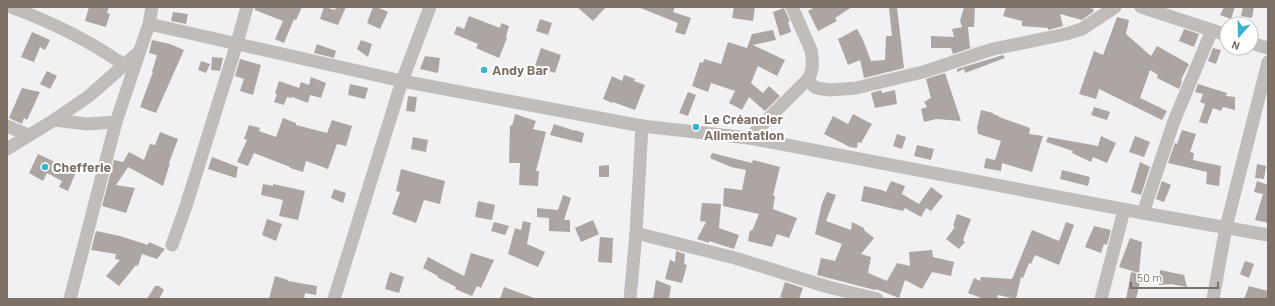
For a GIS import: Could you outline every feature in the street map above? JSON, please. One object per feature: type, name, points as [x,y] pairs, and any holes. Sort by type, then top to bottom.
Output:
[{"type":"street","points":[[11,7],[59,26],[101,48],[124,64]]},
{"type":"street","points":[[70,299],[116,122],[149,24],[152,7]]},
{"type":"street","points":[[172,245],[238,43],[247,7]]},
{"type":"street","points":[[334,299],[402,80],[430,7]]},
{"type":"street","points":[[750,138],[808,80],[811,75],[813,58],[811,50],[792,7]]},
{"type":"street","points":[[808,80],[816,88],[830,90],[856,88],[923,72],[993,49],[1066,34],[1082,29],[1114,7]]},
{"type":"street","points":[[1141,7],[1219,32]]},
{"type":"street","points":[[149,24],[402,80],[642,126],[750,138],[1124,210],[1268,235]]},
{"type":"street","points":[[1143,213],[1174,121],[1212,30]]},
{"type":"street","points":[[7,149],[89,96],[139,52]]},
{"type":"street","points":[[1213,299],[1226,227],[1268,62]]},
{"type":"street","points":[[54,120],[87,124],[116,122]]},
{"type":"street","points":[[7,126],[28,135]]},
{"type":"street","points":[[630,299],[636,233],[642,126]]},
{"type":"street","points":[[1101,299],[1124,210]]},
{"type":"street","points":[[636,233],[735,258],[828,287],[877,299]]},
{"type":"building","points":[[89,7],[109,7],[107,13],[110,14],[106,27],[85,21]]},
{"type":"building","points":[[255,7],[302,7],[296,20],[294,19],[284,43],[275,39],[283,21],[255,10]]},
{"type":"building","points":[[324,7],[335,10],[336,7],[346,7],[338,25],[320,19]]},
{"type":"building","points":[[373,7],[377,7],[388,12],[380,29],[367,23]]},
{"type":"building","points":[[577,7],[606,7],[593,21]]},
{"type":"building","points":[[638,7],[675,7],[673,12],[691,18],[685,35],[675,32],[678,23]]},
{"type":"building","points":[[734,7],[755,7],[753,21],[732,18]]},
{"type":"building","points":[[815,7],[852,7],[835,18],[837,21],[818,31],[808,11]]},
{"type":"building","points":[[897,7],[904,68],[864,78],[860,60],[848,65],[838,39],[857,29],[871,61],[885,60],[886,36],[892,36],[889,8]]},
{"type":"building","points":[[964,7],[975,7],[974,27],[968,27],[970,48],[986,43],[953,54],[951,48],[931,48],[931,36],[954,37],[952,29],[962,27],[960,21]]},
{"type":"building","points":[[1006,7],[1086,7],[1094,9],[1093,12],[1082,20],[1060,14],[1063,26],[1048,30],[1048,28],[1022,26],[1022,21],[1003,16]]},
{"type":"building","points":[[1224,7],[1235,7],[1232,16],[1220,15]]},
{"type":"building","points":[[1243,7],[1254,7],[1252,16],[1241,16]]},
{"type":"building","points":[[784,8],[790,21],[788,22],[791,32],[780,36],[773,12]]},
{"type":"building","points":[[173,12],[188,14],[186,24],[171,21]]},
{"type":"building","points":[[469,16],[500,28],[501,23],[509,26],[507,38],[499,58],[476,48],[478,44],[454,34],[457,26],[464,29]]},
{"type":"building","points":[[1117,17],[1129,20],[1126,34],[1151,56],[1157,46],[1189,64],[1181,80],[1179,89],[1157,78],[1158,75],[1150,70],[1140,98],[1167,111],[1162,120],[1099,89],[1096,99],[1079,94],[1094,51],[1103,55]]},
{"type":"building","points":[[540,19],[552,23],[548,35],[536,31]]},
{"type":"building","points":[[1184,29],[1199,34],[1194,47],[1179,41]]},
{"type":"building","points":[[773,30],[776,40],[753,45],[785,60],[777,76],[758,66],[751,83],[763,93],[769,86],[780,96],[765,111],[749,97],[742,110],[729,103],[735,91],[711,83],[708,92],[692,86],[700,62],[703,63],[704,59],[721,64],[728,42],[747,48],[752,34]]},
{"type":"building","points":[[32,32],[50,40],[45,50],[40,47],[34,62],[21,57]]},
{"type":"building","points":[[152,40],[170,44],[184,50],[156,113],[140,107],[153,72],[157,55],[149,53]]},
{"type":"building","points":[[361,40],[372,44],[368,57],[357,49]]},
{"type":"building","points":[[317,44],[336,51],[334,58],[314,53]]},
{"type":"building","points":[[541,48],[561,55],[555,73],[535,66]]},
{"type":"building","points":[[1213,48],[1219,50],[1219,56],[1216,64],[1208,61]]},
{"type":"building","points":[[1003,55],[1005,58],[965,73],[964,69],[957,72],[957,69]]},
{"type":"building","points":[[425,56],[440,58],[438,73],[420,69]]},
{"type":"building","points":[[212,57],[223,58],[220,71],[211,70]]},
{"type":"building","points":[[240,59],[261,65],[253,95],[240,91],[244,79],[235,76]]},
{"type":"building","points":[[201,61],[210,64],[206,73],[198,70]]},
{"type":"building","points":[[47,71],[57,76],[50,89],[40,84]]},
{"type":"building","points":[[945,73],[961,121],[936,119],[924,122],[921,109],[927,107],[924,102],[931,98],[926,79]]},
{"type":"building","points":[[624,75],[645,85],[635,110],[603,99],[612,76],[622,81]]},
{"type":"building","points":[[311,77],[326,83],[321,98],[310,95],[308,103],[292,97],[287,97],[284,105],[274,102],[279,81],[299,88],[301,82],[309,85]]},
{"type":"building","points":[[350,84],[368,88],[365,99],[348,95]]},
{"type":"building","points":[[1198,84],[1227,93],[1226,96],[1235,97],[1235,110],[1223,107],[1221,111],[1213,108],[1207,124],[1199,122],[1205,104],[1200,102],[1203,94],[1195,92]]},
{"type":"building","points":[[22,88],[40,92],[27,120],[24,118],[22,124],[9,118]]},
{"type":"building","points":[[881,90],[882,93],[895,90],[897,104],[875,108],[871,93]]},
{"type":"building","points":[[688,92],[696,95],[688,116],[679,113]]},
{"type":"building","points":[[408,96],[417,97],[415,112],[406,111]]},
{"type":"building","points":[[1094,107],[1110,112],[1107,120],[1091,115]]},
{"type":"building","points":[[981,110],[993,113],[999,117],[1030,128],[1029,134],[1043,136],[1032,172],[1002,163],[1001,171],[984,168],[986,158],[995,160],[1001,141],[978,134],[977,128]]},
{"type":"building","points":[[515,114],[536,121],[533,129],[546,132],[536,171],[539,171],[538,186],[519,185],[520,163],[509,163],[510,125],[512,126]]},
{"type":"building","points":[[853,114],[872,124],[861,143],[858,142],[857,148],[850,147],[824,134],[833,116],[848,124]]},
{"type":"building","points":[[283,118],[296,123],[296,125],[327,133],[332,120],[352,126],[346,146],[337,144],[328,169],[306,161],[303,172],[254,153],[248,166],[237,162],[247,140],[244,139],[249,125],[260,128],[259,131],[276,137]]},
{"type":"building","points":[[554,124],[584,133],[582,143],[550,135]]},
{"type":"building","points":[[1182,130],[1196,134],[1190,152],[1194,153],[1193,160],[1221,166],[1219,186],[1206,184],[1207,172],[1168,163],[1175,143],[1177,144]]},
{"type":"building","points":[[160,132],[178,139],[169,163],[163,186],[128,167],[116,185],[135,188],[126,213],[102,206],[114,160],[123,162],[129,152],[144,160],[150,144],[155,145]]},
{"type":"building","points":[[897,134],[906,137],[902,149],[893,146]]},
{"type":"building","points":[[1101,136],[1116,143],[1107,163],[1093,157],[1091,162],[1072,153],[1073,151],[1046,142],[1048,137],[1098,146]]},
{"type":"building","points":[[1135,136],[1150,142],[1144,157],[1129,152]]},
{"type":"building","points":[[413,137],[428,140],[426,152],[411,149]]},
{"type":"building","points":[[917,145],[934,149],[931,160],[914,156]]},
{"type":"building","points":[[712,153],[752,163],[753,160],[780,167],[773,196],[775,196],[773,209],[797,218],[789,238],[777,234],[772,247],[748,241],[750,230],[752,231],[759,214],[723,206],[724,188],[742,190],[746,170],[731,167],[710,158]]},
{"type":"building","points":[[38,154],[76,172],[68,191],[59,187],[62,181],[47,173],[43,181],[29,173]]},
{"type":"building","points":[[212,157],[238,167],[236,178],[208,169]]},
{"type":"building","points":[[1140,162],[1150,167],[1141,195],[1131,192]]},
{"type":"building","points":[[1257,164],[1266,166],[1264,179],[1255,178]]},
{"type":"building","points":[[609,165],[609,177],[599,177],[599,166]]},
{"type":"building","points":[[401,169],[445,181],[440,204],[424,200],[416,223],[392,214],[400,192],[396,191]]},
{"type":"building","points":[[1062,170],[1090,177],[1088,186],[1060,179]]},
{"type":"building","points":[[891,181],[905,186],[902,194],[919,204],[931,187],[943,196],[931,211],[926,208],[921,217],[905,208],[903,211],[861,201],[864,186],[886,192]]},
{"type":"building","points":[[1162,181],[1171,185],[1164,202],[1156,199]]},
{"type":"building","points":[[1257,181],[1268,185],[1268,223],[1255,220],[1263,194],[1254,192]]},
{"type":"building","points":[[263,184],[273,186],[273,184],[305,191],[298,220],[279,216],[283,200],[261,195]]},
{"type":"building","points":[[334,189],[346,193],[343,203],[331,198]]},
{"type":"building","points":[[827,192],[836,195],[826,221],[851,230],[852,222],[864,228],[864,230],[874,238],[861,254],[871,257],[868,273],[887,281],[897,263],[910,266],[909,252],[932,250],[933,257],[954,262],[951,276],[932,272],[922,289],[905,280],[899,298],[876,289],[875,290],[817,275],[821,258],[835,261],[842,244],[815,234],[822,203]]},
{"type":"building","points":[[563,195],[571,198],[564,220],[570,220],[570,232],[549,231],[549,218],[537,217],[537,208],[558,210]]},
{"type":"building","points":[[478,201],[495,205],[492,220],[475,217]]},
{"type":"building","points":[[702,203],[721,204],[719,228],[739,235],[734,249],[709,241],[709,243],[697,239],[706,222],[700,221]]},
{"type":"building","points":[[957,214],[971,219],[963,240],[965,242],[959,249],[946,239],[955,227],[953,226]]},
{"type":"building","points":[[267,219],[282,224],[276,241],[262,235]]},
{"type":"building","points":[[593,220],[599,234],[581,242],[575,228]]},
{"type":"building","points":[[523,221],[531,223],[527,244],[545,252],[538,267],[508,254],[515,228],[521,230]]},
{"type":"building","points":[[494,222],[509,226],[505,235],[491,231]]},
{"type":"building","points":[[1066,222],[1074,225],[1059,265],[1035,255],[1031,264],[1029,263],[1023,278],[1021,277],[1016,299],[998,295],[997,299],[984,299],[968,293],[974,278],[980,281],[981,277],[1012,279],[1032,230],[1059,241]]},
{"type":"building","points":[[1094,226],[1111,230],[1107,245],[1104,244],[1101,253],[1085,247]]},
{"type":"building","points":[[96,231],[120,236],[148,245],[149,242],[165,249],[157,259],[142,254],[138,266],[136,265],[119,286],[106,276],[120,260],[115,259],[116,254],[91,250]]},
{"type":"building","points":[[600,237],[613,238],[612,263],[598,262]]},
{"type":"building","points":[[1130,238],[1142,242],[1139,273],[1119,267]]},
{"type":"building","points":[[676,251],[685,254],[684,264],[687,265],[682,283],[665,279],[670,260],[675,262]]},
{"type":"building","points":[[471,253],[494,260],[481,288],[477,286],[472,296],[455,289],[456,287],[423,268],[428,257],[464,276]]},
{"type":"building","points":[[1245,261],[1254,264],[1249,278],[1240,274]]},
{"type":"building","points":[[1160,270],[1184,275],[1187,287],[1171,284],[1159,285]]},
{"type":"building","points":[[390,272],[404,277],[399,293],[385,289]]},
{"type":"building","points":[[1131,272],[1142,274],[1136,299],[1126,299]]},
{"type":"building","points":[[275,276],[288,281],[317,286],[316,295],[305,293],[304,299],[269,299]]},
{"type":"building","points":[[656,280],[671,286],[669,299],[653,299]]},
{"type":"building","points":[[785,282],[803,288],[799,299],[786,299],[780,297]]},
{"type":"building","points":[[155,286],[159,286],[164,290],[159,299],[147,299]]},
{"type":"building","points":[[1249,286],[1268,291],[1268,299],[1244,299]]},
{"type":"building","points":[[504,287],[534,298],[534,299],[500,299]]},
{"type":"place","name":"Andy Bar","points":[[484,70]]},
{"type":"place","name":"Le Créancier Alimentation","points":[[696,127]]},
{"type":"place","name":"Chefferie","points":[[45,167]]}]
